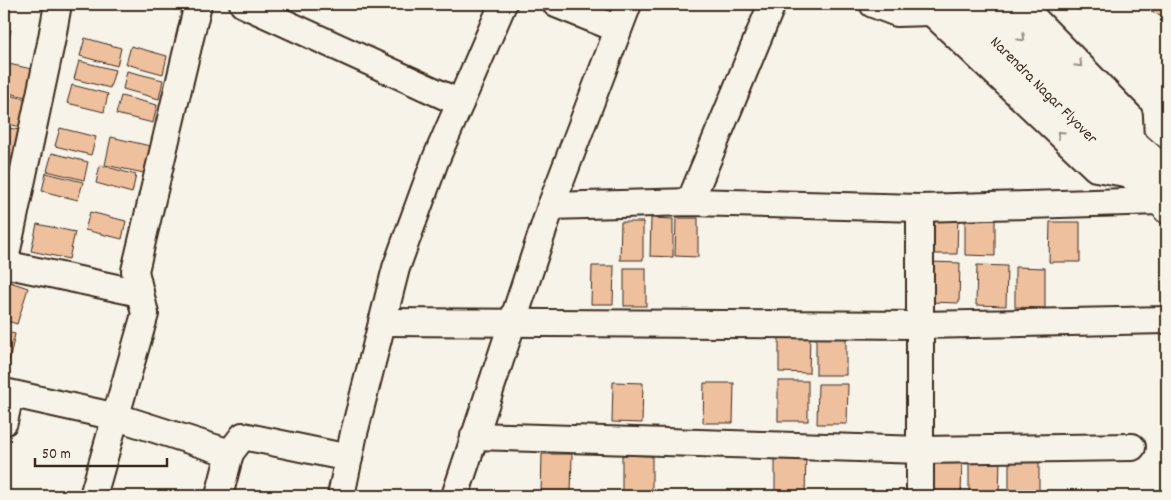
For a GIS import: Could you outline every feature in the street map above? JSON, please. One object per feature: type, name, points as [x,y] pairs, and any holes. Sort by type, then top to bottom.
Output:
[{"type":"main road","name":"Narendra Nagar Flyover","points":[[960,4],[1118,140]]},
{"type":"main road","name":"Narendra Nagar Flyover","points":[[987,4],[1118,140],[1131,174],[1164,205]]},
{"type":"main road","points":[[1118,140],[1167,173]]},
{"type":"street","points":[[58,4],[4,264],[140,294]]},
{"type":"street","points":[[94,496],[145,314],[135,271],[198,4]]},
{"type":"street","points":[[243,4],[460,103]]},
{"type":"street","points":[[341,496],[396,268],[435,161],[503,4]]},
{"type":"street","points":[[556,4],[618,29]]},
{"type":"street","points":[[455,496],[551,206],[628,4]]},
{"type":"street","points":[[690,202],[772,4]]},
{"type":"street","points":[[873,4],[897,13],[926,8],[1096,168],[1131,174]]},
{"type":"street","points":[[1020,4],[1129,116],[1118,140]]},
{"type":"street","points":[[551,206],[690,202],[920,208],[1164,205]]},
{"type":"street","points":[[920,208],[920,496]]},
{"type":"street","points":[[382,322],[920,325],[1167,320]]},
{"type":"street","points":[[4,422],[7,393],[117,417],[230,453]]},
{"type":"street","points":[[218,496],[230,453],[243,436],[349,458]]},
{"type":"street","points":[[474,436],[921,450],[1132,447]]},
{"type":"building","points":[[1154,4],[1167,4],[1167,17],[1151,12]]},
{"type":"building","points":[[4,28],[11,30],[5,57],[4,57]]},
{"type":"building","points":[[85,38],[121,48],[117,66],[80,56]]},
{"type":"building","points":[[131,46],[167,56],[163,74],[126,64]]},
{"type":"building","points":[[79,61],[115,70],[110,88],[74,79]]},
{"type":"building","points":[[4,63],[41,71],[35,99],[4,92]]},
{"type":"building","points":[[127,71],[163,80],[159,99],[123,89]]},
{"type":"building","points":[[72,85],[108,94],[104,112],[67,103]]},
{"type":"building","points":[[4,94],[31,100],[25,128],[4,123]]},
{"type":"building","points":[[121,96],[157,105],[153,123],[116,114]]},
{"type":"building","points":[[4,127],[24,131],[18,159],[4,156]]},
{"type":"building","points":[[60,128],[96,137],[91,155],[55,146]]},
{"type":"building","points":[[111,137],[150,146],[144,173],[105,165]]},
{"type":"building","points":[[52,153],[88,162],[84,180],[47,171]]},
{"type":"building","points":[[100,165],[136,175],[132,193],[96,183]]},
{"type":"building","points":[[46,173],[83,182],[78,200],[42,191]]},
{"type":"building","points":[[90,212],[126,221],[122,239],[85,230]]},
{"type":"building","points":[[928,214],[958,214],[957,254],[927,254]]},
{"type":"building","points":[[965,215],[995,216],[995,256],[965,255]]},
{"type":"building","points":[[651,218],[673,219],[673,257],[650,256]]},
{"type":"building","points":[[676,218],[698,218],[698,257],[675,256]]},
{"type":"building","points":[[621,222],[643,222],[643,260],[620,260]]},
{"type":"building","points":[[1050,222],[1080,222],[1080,262],[1049,262]]},
{"type":"building","points":[[37,224],[75,232],[69,259],[31,251]]},
{"type":"building","points":[[930,262],[960,263],[959,303],[929,302]]},
{"type":"building","points":[[977,265],[1007,266],[1006,306],[976,305]]},
{"type":"building","points":[[592,266],[614,266],[613,304],[591,304]]},
{"type":"building","points":[[1015,267],[1045,268],[1045,308],[1015,307]]},
{"type":"building","points":[[624,268],[646,268],[646,306],[624,306]]},
{"type":"building","points":[[7,281],[28,288],[17,324],[4,320],[4,291]]},
{"type":"building","points":[[4,331],[15,334],[7,371],[4,371]]},
{"type":"building","points":[[779,332],[810,333],[809,373],[779,372]]},
{"type":"building","points":[[816,335],[846,335],[846,375],[816,375]]},
{"type":"building","points":[[778,381],[808,381],[808,421],[778,421]]},
{"type":"building","points":[[613,382],[643,383],[642,423],[612,422]]},
{"type":"building","points":[[704,383],[734,383],[733,423],[703,423]]},
{"type":"building","points":[[818,384],[848,384],[847,424],[817,424]]},
{"type":"building","points":[[542,454],[572,454],[571,494],[541,494]]},
{"type":"building","points":[[622,455],[652,456],[652,496],[622,495]]},
{"type":"building","points":[[775,455],[806,455],[805,495],[775,495]]},
{"type":"building","points":[[1009,456],[1039,457],[1039,496],[1009,496]]},
{"type":"building","points":[[969,457],[1000,457],[999,496],[969,496]]},
{"type":"building","points":[[931,458],[962,458],[961,496],[931,496]]}]
